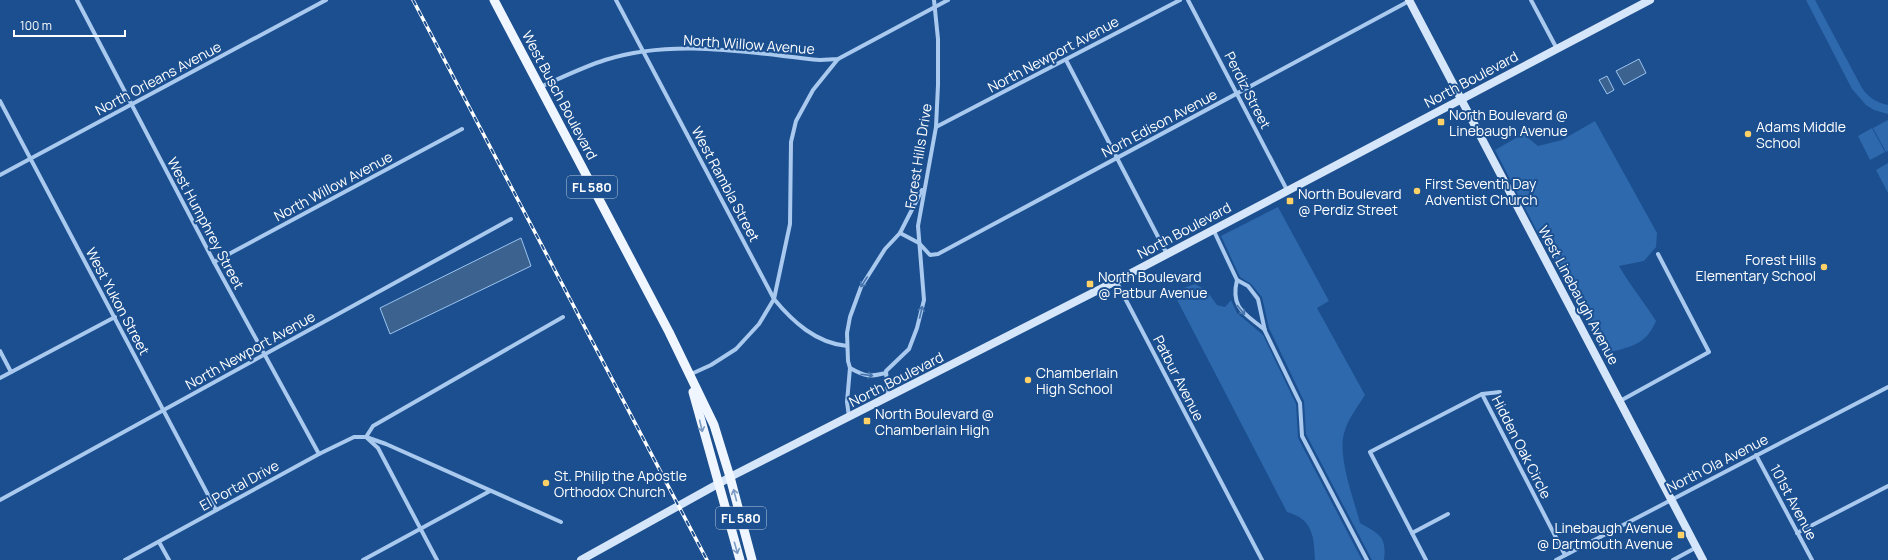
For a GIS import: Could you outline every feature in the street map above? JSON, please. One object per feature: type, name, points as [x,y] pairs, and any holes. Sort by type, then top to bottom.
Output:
[{"type":"main road","name":"West Busch Boulevard","points":[[494,0],[669,332],[714,425],[730,477],[752,560]]},
{"type":"main road","name":"West Busch Boulevard","points":[[689,375],[740,560]]},
{"type":"street","name":"West Humphrey Street","points":[[77,0],[263,354],[319,454]]},
{"type":"street","name":"North Orleans Avenue","points":[[0,175],[326,0]]},
{"type":"street","name":"West Rambla Street","points":[[616,0],[774,299],[786,313],[806,330],[824,341],[847,346]]},
{"type":"street","name":"Forest Hills Drive","points":[[886,372],[909,349],[917,328],[924,300],[918,226],[936,127],[938,78],[936,7],[934,0]]},
{"type":"street","name":"North Willow Avenue","points":[[540,88],[606,60],[644,52],[691,47],[820,60],[838,59],[948,0]]},
{"type":"street","name":"North Newport Avenue","points":[[936,127],[1180,0]]},
{"type":"street","name":"Perdiz Street","points":[[1188,0],[1287,190]]},
{"type":"street","name":"Norh Edison Avenue","points":[[919,243],[930,255],[938,254],[1410,0]]},
{"type":"street","name":"West Linebaugh Avenue","points":[[1410,0],[1703,560]]},
{"type":"street","points":[[1531,0],[1557,49]]},
{"type":"street","name":"North Boulevard","points":[[581,560],[730,477],[1116,281],[1650,0]]},
{"type":"street","points":[[689,375],[711,365],[736,349],[759,324],[774,299],[790,224],[791,142],[796,121],[813,90],[838,59]]},
{"type":"street","points":[[1066,60],[1167,254]]},
{"type":"street","name":"West Yukon Street","points":[[0,101],[216,510]]},
{"type":"street","name":"North Willow Avenue","points":[[214,262],[462,129]]},
{"type":"street","points":[[849,417],[847,402],[850,368],[847,333],[850,317],[861,287],[885,249],[900,233],[925,184]]},
{"type":"street","name":"North Newport Avenue","points":[[0,500],[163,411],[263,354],[511,219]]},
{"type":"street","points":[[1213,229],[1237,280],[1248,286],[1258,298],[1265,331],[1300,403],[1302,436],[1367,560]]},
{"type":"street","points":[[900,233],[919,243]]},
{"type":"street","points":[[1620,401],[1709,352],[1658,254]]},
{"type":"street","points":[[1237,280],[1235,290],[1236,302],[1240,310],[1265,331]]},
{"type":"street","name":"Patbur Avenue","points":[[1116,281],[1262,560]]},
{"type":"street","points":[[0,378],[115,317]]},
{"type":"street","points":[[366,437],[373,426],[563,317]]},
{"type":"street","points":[[0,351],[11,372]]},
{"type":"street","points":[[850,368],[862,375],[870,377],[886,372],[888,397]]},
{"type":"street","name":"North Ola Avenue","points":[[1556,560],[1888,387]]},
{"type":"street","points":[[1482,394],[1500,392]]},
{"type":"street","name":"Hidden Oak Circle","points":[[1426,560],[1370,452],[1482,394],[1565,555]]},
{"type":"street","name":"El Portal Drive","points":[[125,560],[319,454],[354,437],[366,437]]},
{"type":"street","points":[[366,437],[562,522]]},
{"type":"street","points":[[366,437],[378,448],[437,560]]},
{"type":"street","name":"101st Avenue","points":[[1756,455],[1812,560]]},
{"type":"street","points":[[1797,533],[1888,486]]},
{"type":"street","points":[[363,560],[490,491]]},
{"type":"street","points":[[1412,533],[1448,514]]},
{"type":"street","points":[[159,542],[168,560]]},
{"type":"street","points":[[1673,560],[1697,547]]},
{"type":"shaded area","points":[[1806,0],[1815,0],[1862,88],[1873,99],[1888,105],[1888,114],[1874,110],[1866,105],[1852,89]]},
{"type":"shaded area","points":[[1639,59],[1646,73],[1624,85],[1616,71]]},
{"type":"shaded area","points":[[1607,76],[1614,90],[1607,94],[1599,80]]},
{"type":"shaded area","points":[[1888,120],[1888,151],[1886,152],[1873,128]]},
{"type":"shaded area","points":[[1595,121],[1657,233],[1656,247],[1644,261],[1619,266],[1656,321],[1652,330],[1641,341],[1629,347],[1605,354],[1572,291],[1539,235],[1495,150],[1523,134],[1538,146],[1562,140]]},
{"type":"shaded area","points":[[1872,128],[1885,152],[1870,160],[1858,136]]},
{"type":"shaded area","points":[[1888,163],[1888,193],[1876,170]]},
{"type":"shaded area","points":[[1278,207],[1329,301],[1317,308],[1365,395],[1345,430],[1343,440],[1344,464],[1360,523],[1377,533],[1383,541],[1385,552],[1384,560],[1372,560],[1306,434],[1304,401],[1269,328],[1262,297],[1251,284],[1240,277],[1221,236]]},
{"type":"shaded area","points":[[521,238],[531,266],[390,334],[380,308]]},
{"type":"shaded area","points":[[1195,284],[1207,291],[1217,305],[1225,307],[1231,300],[1237,313],[1263,335],[1296,404],[1298,438],[1362,560],[1315,560],[1313,537],[1307,524],[1296,515],[1287,512],[1173,292]]},
{"type":"railway","points":[[413,0],[707,560]]},
{"type":"place","name":"North Boulevard @ Linebaugh Avenue","points":[[1441,122]]},
{"type":"place","name":"Adams Middle School","points":[[1748,134]]},
{"type":"place","name":"First Seventh Day Adventist Church","points":[[1417,191]]},
{"type":"place","name":"North Boulevard @ Perdiz Street","points":[[1290,201]]},
{"type":"place","name":"Forest Hills Elementary School","points":[[1824,267]]},
{"type":"place","name":"North Boulevard @ Patbur Avenue","points":[[1090,284]]},
{"type":"place","name":"Chamberlain High School","points":[[1028,380]]},
{"type":"place","name":"North Boulevard @ Chamberlain High","points":[[867,421]]},
{"type":"place","name":"St. Philip the Apostle Orthodox Church","points":[[546,483]]},
{"type":"place","name":"Linebaugh Avenue @ Dartmouth Avenue","points":[[1681,535]]}]
